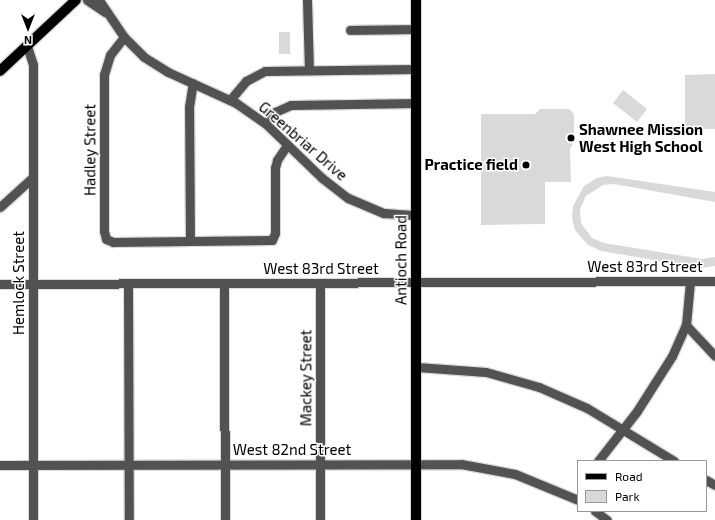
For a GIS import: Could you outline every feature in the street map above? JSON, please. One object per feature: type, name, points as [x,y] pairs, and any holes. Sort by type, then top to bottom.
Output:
[{"type":"main road","points":[[0,71],[76,0]]},
{"type":"main road","name":"Antioch Road","points":[[416,0],[416,520]]},
{"type":"street","name":"Greenbriar Drive","points":[[87,0],[105,12]]},
{"type":"street","name":"Greenbriar Drive","points":[[99,0],[105,12],[124,37],[159,67],[230,100],[265,123],[322,178],[359,204],[384,213],[416,215]]},
{"type":"street","points":[[308,0],[309,70]]},
{"type":"street","points":[[350,30],[416,29]]},
{"type":"street","name":"Hadley Street","points":[[124,37],[110,55],[104,76],[104,231],[106,239],[112,242],[136,242]]},
{"type":"street","name":"Hemlock Street","points":[[27,46],[33,65],[33,520]]},
{"type":"street","points":[[230,100],[246,81],[255,75],[276,70],[416,69]]},
{"type":"street","points":[[190,241],[189,107],[193,83]]},
{"type":"street","points":[[265,123],[275,112],[291,105],[416,103]]},
{"type":"street","name":"West 83rd Street","points":[[136,242],[272,240],[275,233],[275,168],[277,160],[287,145]]},
{"type":"street","points":[[0,207],[32,178]]},
{"type":"street","name":"West 83rd Street","points":[[0,284],[320,284],[715,281]]},
{"type":"street","points":[[599,460],[665,370],[686,325],[690,282]]},
{"type":"street","points":[[128,283],[129,520]]},
{"type":"street","points":[[224,284],[225,520]]},
{"type":"street","name":"Mackey Street","points":[[320,284],[320,520]]},
{"type":"street","points":[[686,325],[715,356]]},
{"type":"street","points":[[417,367],[462,369],[527,383],[565,397],[672,460]]},
{"type":"street","name":"West 82nd Street","points":[[0,465],[461,464],[515,474],[577,498]]},
{"type":"street","points":[[596,512],[608,520]]},
{"type":"green space","points":[[279,32],[290,32],[290,54],[279,54]]},
{"type":"green space","points":[[715,74],[715,129],[685,129],[685,75]]},
{"type":"green space","points":[[623,90],[647,109],[637,122],[613,103]]},
{"type":"green space","name":"Practice field","points":[[540,109],[569,109],[574,114],[574,142],[570,149],[571,182],[545,182],[545,224],[481,225],[481,114],[535,114]]},
{"type":"green space","points":[[607,176],[715,192],[715,202],[614,184],[603,185],[586,196],[580,209],[581,223],[592,238],[604,243],[702,259],[715,257],[715,266],[701,268],[601,251],[588,245],[575,230],[572,218],[573,206],[584,186],[597,178]]},
{"type":"place","name":"Shawnee Mission West High School","points":[[571,138]]},
{"type":"place","name":"Practice field","points":[[526,165]]}]
